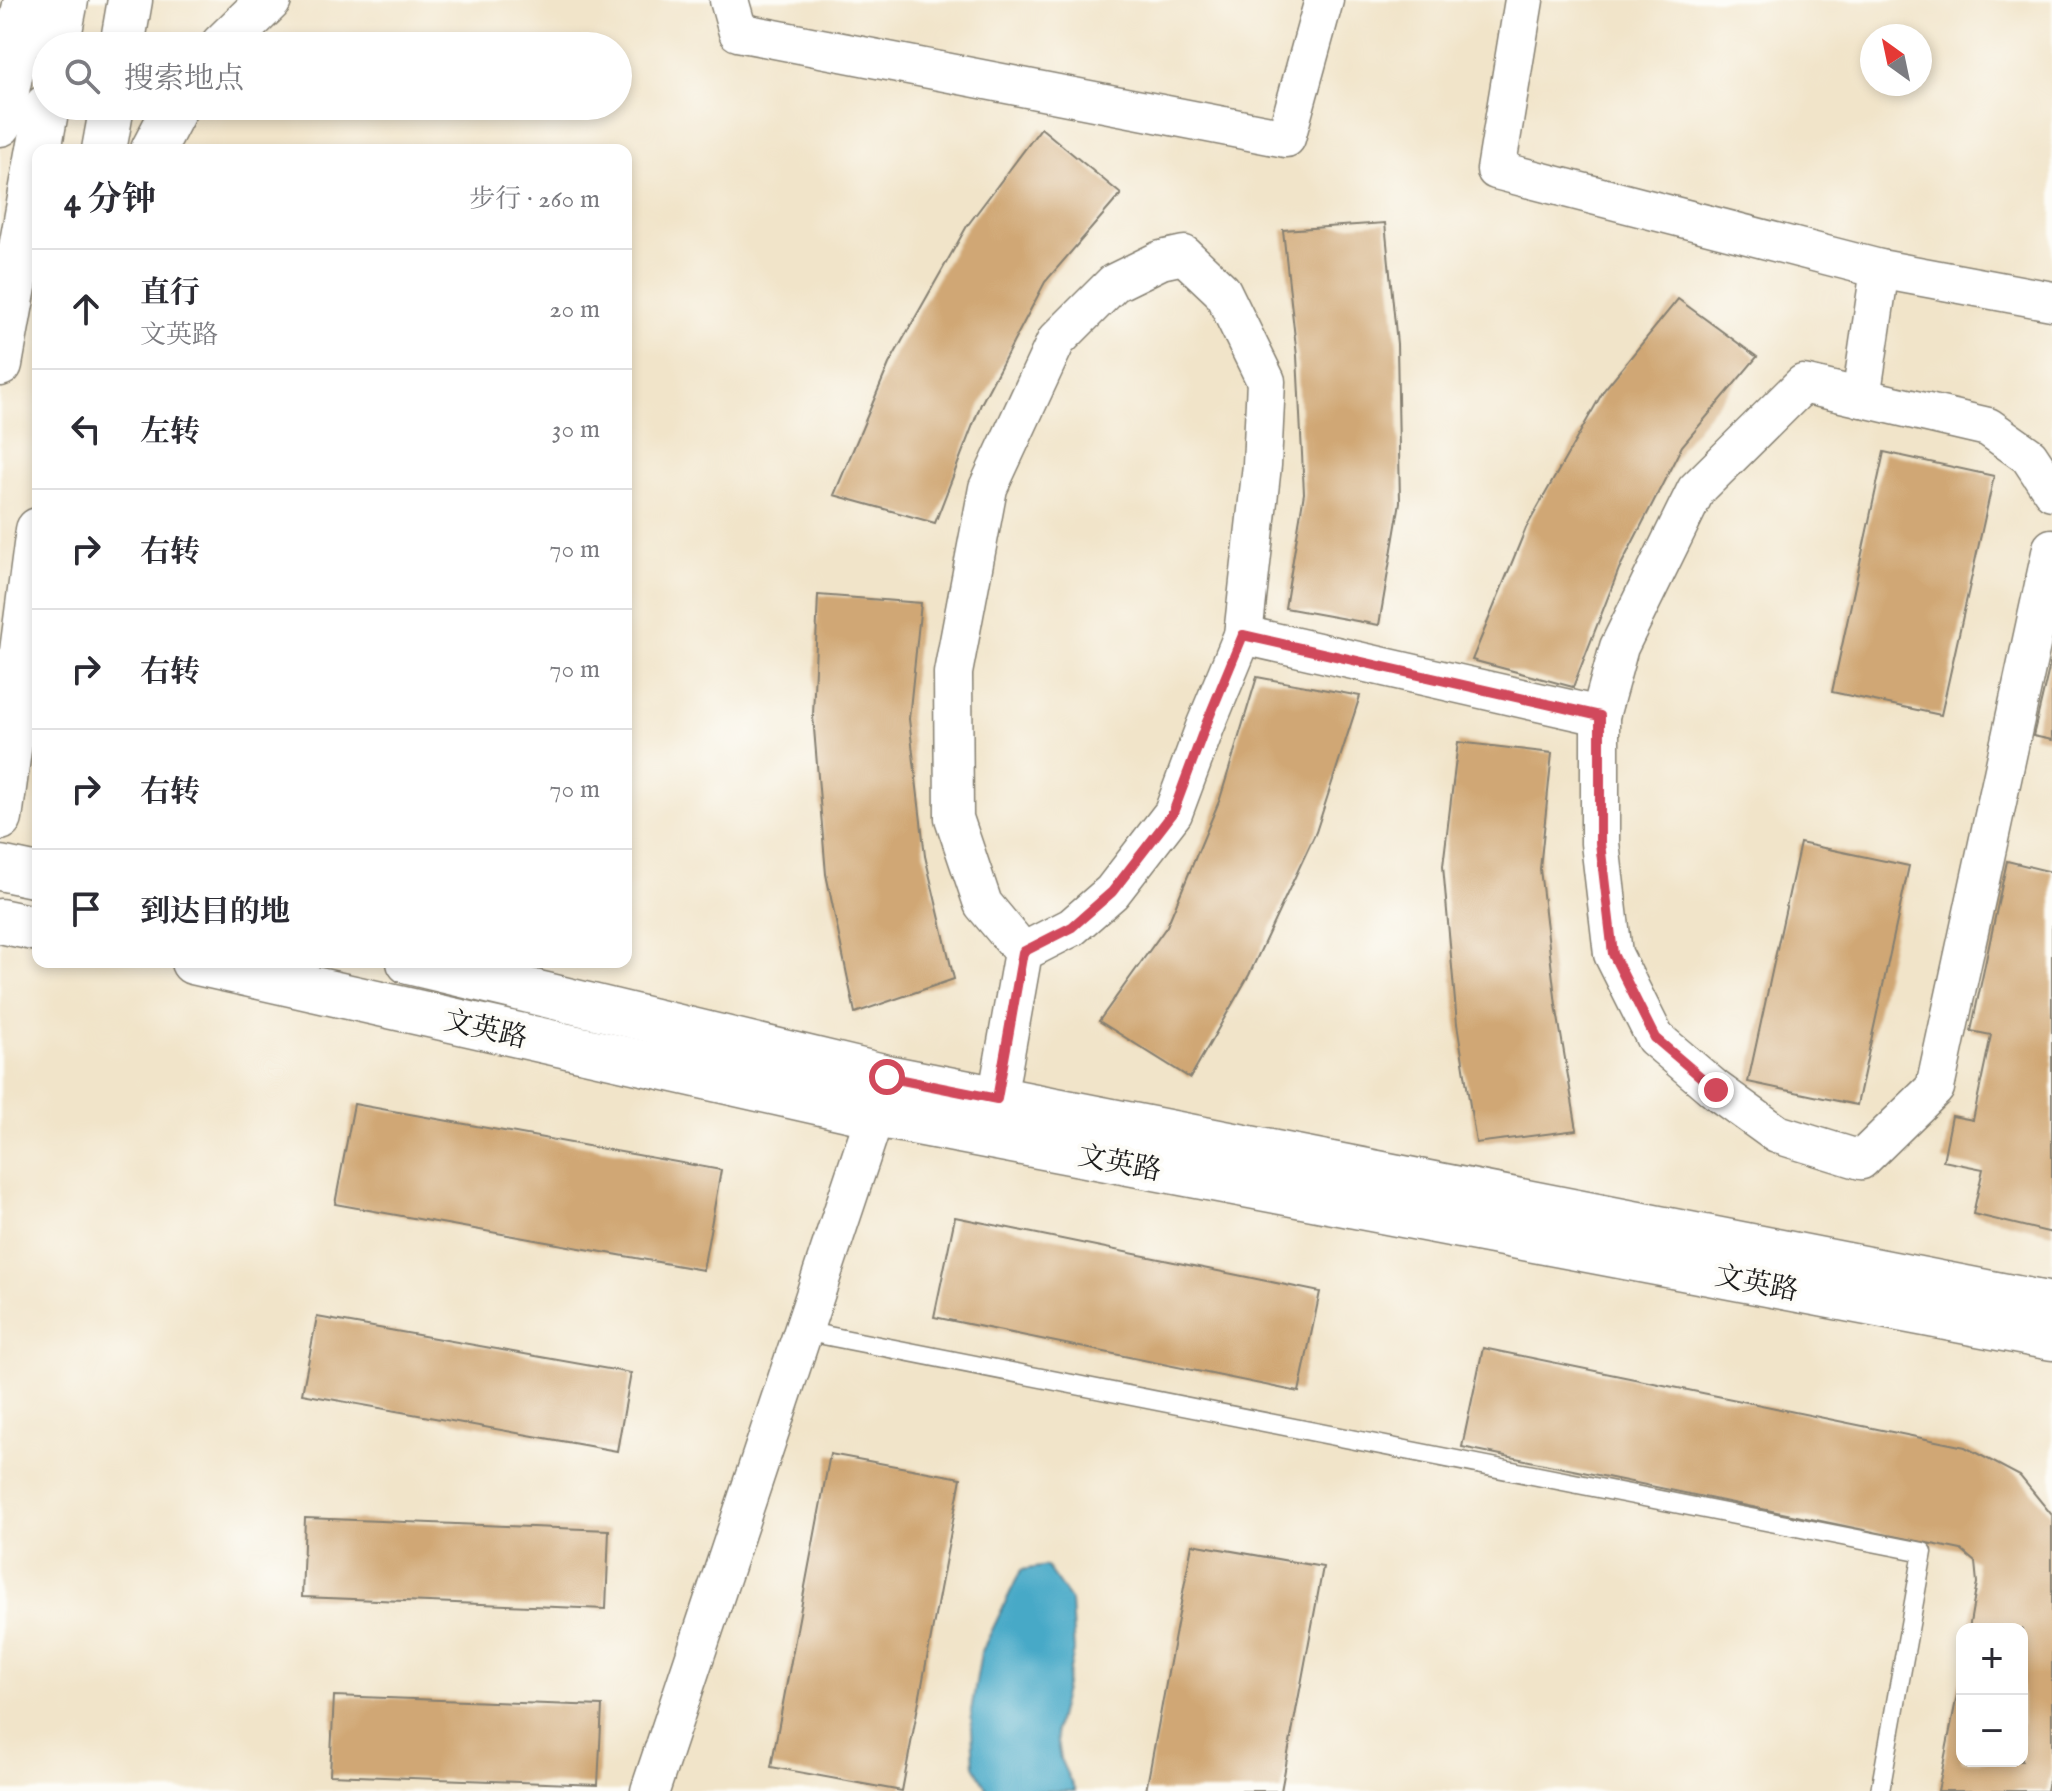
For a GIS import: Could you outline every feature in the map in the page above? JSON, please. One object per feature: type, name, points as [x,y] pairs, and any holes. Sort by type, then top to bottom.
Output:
[{"type":"main road","points":[[0,124],[26,0]]},
{"type":"main road","points":[[60,32],[66,0]]},
{"type":"main road","points":[[124,32],[130,0]]},
{"type":"main road","points":[[236,32],[269,0]]},
{"type":"main road","points":[[40,144],[44,120]]},
{"type":"main road","points":[[105,144],[109,120]]},
{"type":"main road","points":[[156,144],[169,120]]},
{"type":"main road","points":[[0,364],[32,185]]},
{"type":"main road","points":[[0,818],[32,576]]},
{"type":"main road","points":[[6,776],[32,661]]},
{"type":"main road","points":[[0,868],[32,875]]},
{"type":"main road","points":[[0,921],[32,928]]},
{"type":"main road","name":"文英路","points":[[224,968],[881,1096],[2052,1338]]},
{"type":"main road","name":"文英路","points":[[430,968],[881,1096],[997,1099],[2052,1305]]},
{"type":"street","points":[[729,0],[738,32],[1286,138],[1324,0]]},
{"type":"street","points":[[1524,0],[1496,170],[1880,269],[2052,301]]},
{"type":"street","points":[[997,1099],[1023,952],[983,904],[954,818],[953,673],[988,488],[1056,341],[1114,283],[1161,260],[1184,255],[1222,291],[1266,381],[1262,465],[1243,635],[1173,813],[1112,892],[1072,927],[1023,952]]},
{"type":"street","points":[[1861,398],[1880,269]]},
{"type":"street","points":[[2052,491],[2029,456],[1988,427],[1803,384],[1696,490],[1619,647],[1600,716],[1600,843],[1613,954],[1655,1038],[1716,1090],[1777,1134],[1861,1160],[1935,1088],[2052,548]]},
{"type":"street","points":[[1243,635],[1600,716]]},
{"type":"street","points":[[650,1791],[881,1096]]},
{"type":"lane","points":[[803,1331],[1923,1552],[1880,1791]]},
{"type":"water","points":[[1046,1566],[1071,1601],[1074,1652],[1055,1731],[1060,1759],[1075,1791],[988,1791],[974,1766],[971,1711],[981,1653],[1021,1570]]},
{"type":"building","points":[[1041,128],[1121,194],[1045,282],[981,404],[935,523],[834,495],[889,364],[967,226]]},
{"type":"building","points":[[1385,223],[1397,344],[1400,502],[1379,625],[1285,608],[1304,493],[1297,356],[1283,230]]},
{"type":"building","points":[[1678,299],[1757,357],[1682,446],[1619,569],[1573,687],[1472,660],[1526,528],[1604,390]]},
{"type":"building","points":[[1884,452],[1994,476],[1941,715],[1832,692]]},
{"type":"building","points":[[818,595],[921,603],[909,719],[925,856],[954,979],[855,1013],[826,874],[813,716]]},
{"type":"building","points":[[2052,660],[2052,740],[2033,736]]},
{"type":"building","points":[[1257,677],[1360,696],[1316,832],[1249,975],[1190,1078],[1099,1021],[1167,926],[1220,799]]},
{"type":"building","points":[[1458,742],[1552,753],[1540,869],[1556,1005],[1577,1130],[1476,1143],[1457,1024],[1443,866]]},
{"type":"building","points":[[1800,843],[1909,866],[1857,1105],[1748,1082]]},
{"type":"building","points":[[2007,861],[2052,872],[2052,1233],[1973,1214],[1983,1169],[1943,1161],[1952,1116],[1973,1120],[1991,1035],[1971,1031]]},
{"type":"building","points":[[354,1104],[721,1170],[703,1270],[335,1204]]},
{"type":"building","points":[[955,1217],[1320,1292],[1299,1392],[934,1317]]},
{"type":"building","points":[[317,1317],[631,1373],[617,1451],[302,1394]]},
{"type":"building","points":[[1483,1348],[1965,1447],[2020,1476],[2052,1515],[2052,1765],[2047,1791],[1938,1791],[1956,1700],[1956,1767],[2028,1767],[2028,1623],[1970,1623],[1977,1583],[1975,1562],[1961,1550],[1462,1447]]},
{"type":"building","points":[[830,1454],[961,1478],[902,1791],[771,1767]]},
{"type":"building","points":[[305,1518],[609,1530],[606,1609],[302,1597]]},
{"type":"building","points":[[1192,1544],[1323,1567],[1281,1791],[1146,1791]]},
{"type":"building","points":[[334,1696],[602,1706],[598,1785],[330,1775]]},
{"type":"route","points":[[887,1077],[997,1099],[1023,952],[1072,927],[1112,892],[1173,813],[1243,635],[1600,716],[1600,843],[1613,954],[1655,1038],[1716,1090]]}]
